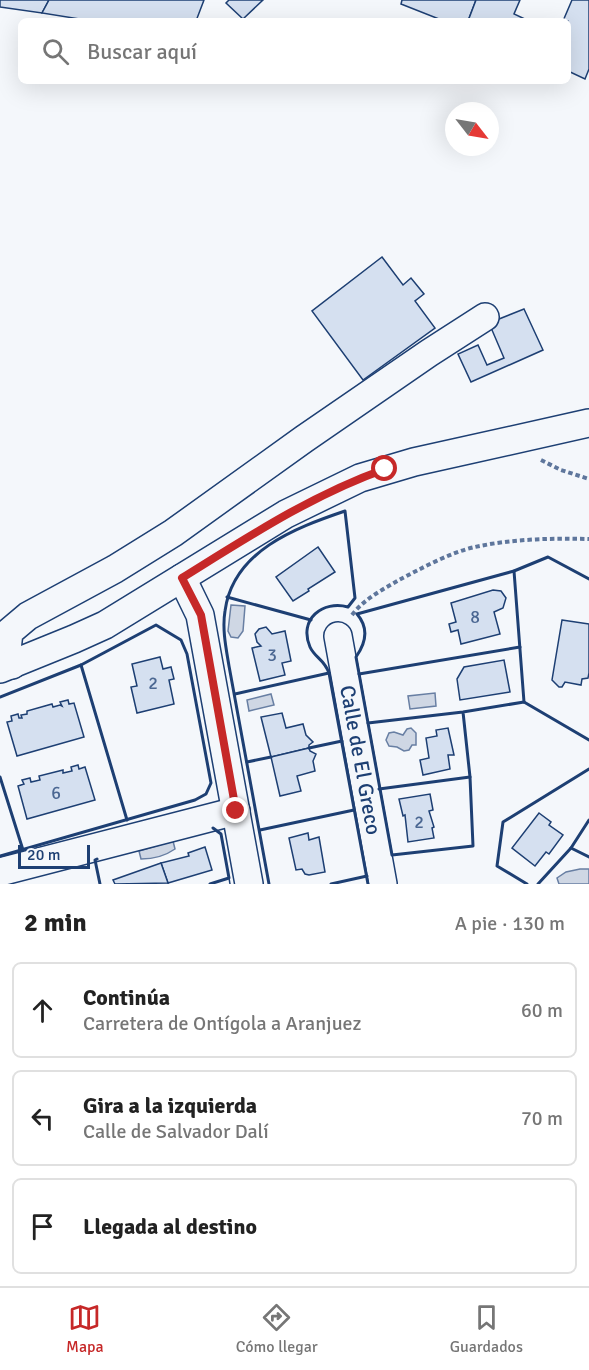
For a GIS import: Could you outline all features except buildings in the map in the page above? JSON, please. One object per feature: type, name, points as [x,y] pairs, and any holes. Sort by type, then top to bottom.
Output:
[{"type":"street","points":[[485,318],[429,353],[304,439],[173,533],[63,599],[28,616],[9,632],[6,667],[105,625],[286,514],[360,478],[404,464],[589,423]]},
{"type":"street","points":[[182,578],[201,615],[249,884]]},
{"type":"street","name":"Calle de El Greco","points":[[338,636],[382,884]]},
{"type":"street","points":[[0,872],[236,811]]},
{"type":"path","points":[[531,435],[537,455],[542,460],[561,470],[589,479]]},
{"type":"path","points":[[338,636],[359,607],[382,590],[423,567],[473,547],[531,540],[589,539]]},
{"type":"shaded area","points":[[231,605],[245,606],[243,631],[238,638],[231,637],[228,631]]},
{"type":"shaded area","points":[[435,693],[436,706],[410,709],[408,696]]},
{"type":"shaded area","points":[[271,694],[274,705],[249,711],[247,700]]},
{"type":"shaded area","points":[[411,728],[416,733],[416,745],[404,751],[389,746],[386,740],[389,733],[403,735],[407,729]]},
{"type":"shaded area","points":[[173,841],[175,849],[160,857],[141,859],[139,851]]},
{"type":"shaded area","points":[[589,869],[589,884],[559,884],[557,878],[566,872]]},
{"type":"fence","points":[[229,878],[230,884]]},
{"type":"wall","points":[[269,884],[227,652],[224,632],[225,611],[230,590],[240,572],[253,557],[287,534],[345,511],[355,598],[348,607],[330,606],[315,614],[307,628],[307,637],[312,651],[329,673],[368,884]]},
{"type":"wall","points":[[368,723],[356,657],[364,641],[365,630],[357,614],[514,571],[548,557],[589,579]]},
{"type":"wall","points":[[514,571],[524,702]]},
{"type":"wall","points":[[227,597],[311,620]]},
{"type":"wall","points":[[0,697],[81,665],[156,625],[181,640],[187,654],[211,783],[206,794],[195,800],[0,856]]},
{"type":"wall","points":[[359,674],[520,647]]},
{"type":"wall","points":[[81,665],[127,820]]},
{"type":"wall","points":[[235,694],[329,673]]},
{"type":"wall","points":[[463,712],[470,777],[473,846],[392,855],[368,723],[524,702],[589,740]]},
{"type":"wall","points":[[309,748],[342,741]]},
{"type":"wall","points":[[247,762],[271,757]]},
{"type":"wall","points":[[527,884],[497,866],[503,822],[589,769]]},
{"type":"wall","points":[[0,777],[23,850]]},
{"type":"wall","points":[[379,789],[470,777]]},
{"type":"wall","points":[[260,830],[354,810]]},
{"type":"wall","points":[[538,884],[571,848],[589,820]]},
{"type":"wall","points":[[210,884],[229,878],[221,834],[213,828]]},
{"type":"wall","points":[[571,848],[589,857]]},
{"type":"wall","points":[[97,859],[95,860],[100,884]]},
{"type":"wall","points":[[331,884],[367,876]]},
{"type":"route","points":[[236,811],[201,615],[182,578],[286,514],[334,489],[385,469]]}]
